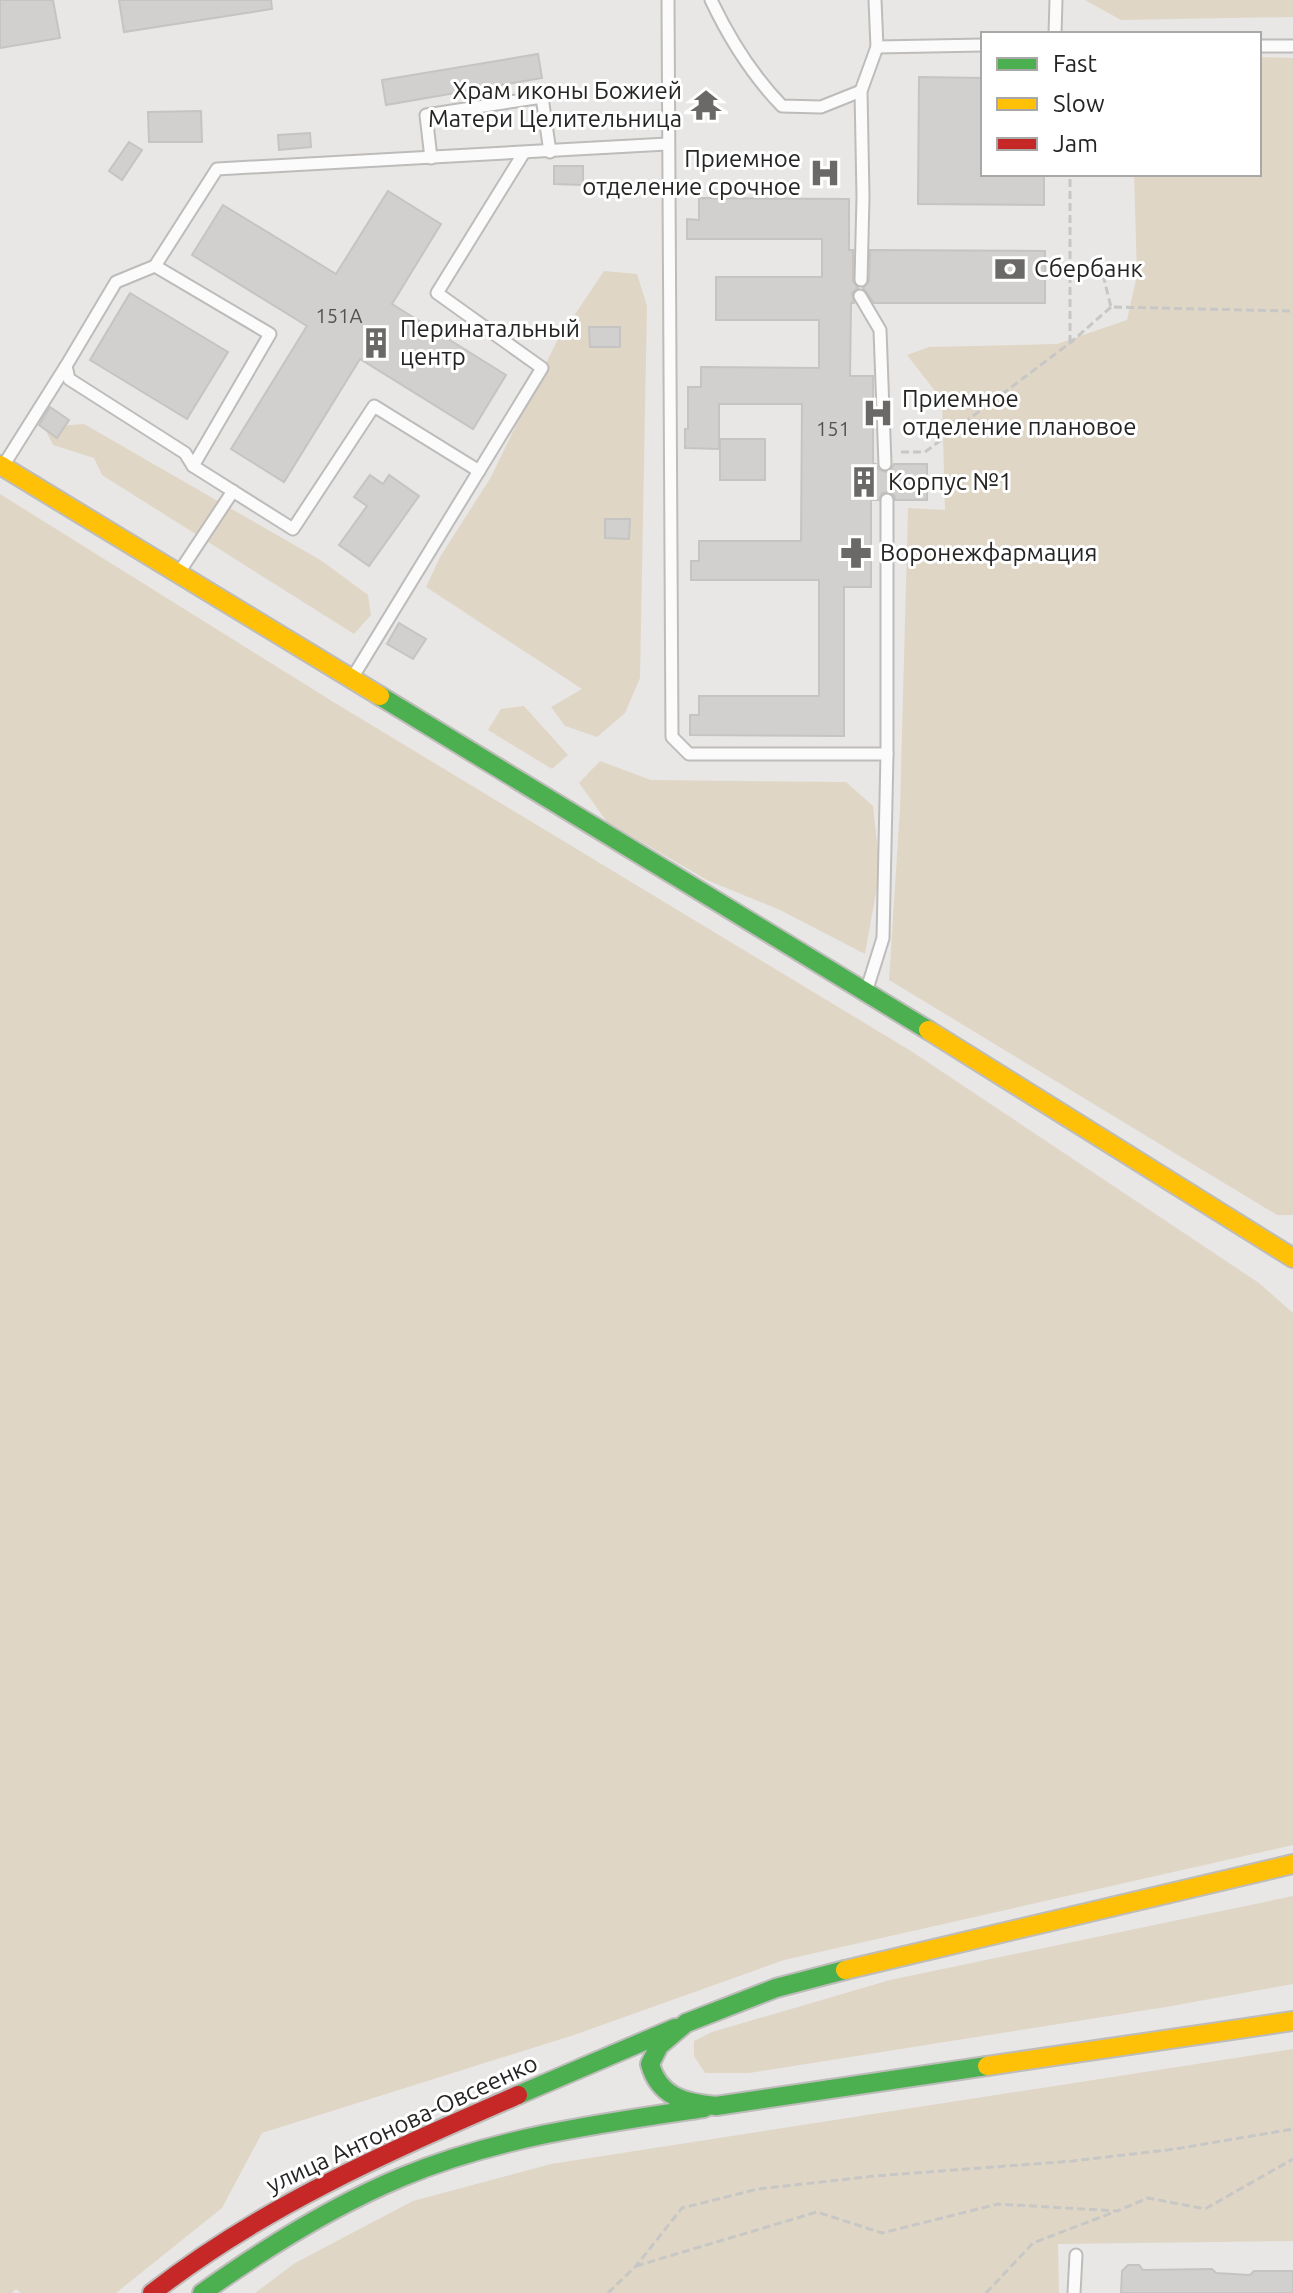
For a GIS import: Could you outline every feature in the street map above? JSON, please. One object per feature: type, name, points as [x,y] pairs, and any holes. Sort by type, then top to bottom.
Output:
[{"type":"main road","points":[[1,466],[866,992],[1293,1258]]},
{"type":"main road","name":"улица Антонова-Овсеенко","points":[[152,2293],[181,2269],[272,2211],[359,2165],[686,2023],[776,1988],[1293,1864]]},
{"type":"main road","name":"улица Антонова-Овсеенко","points":[[202,2293],[253,2257],[377,2187],[435,2164],[496,2146],[716,2106],[1293,2021]]},
{"type":"main road","points":[[686,2023],[652,2055],[652,2076],[656,2085],[673,2098],[716,2106]]},
{"type":"lane","points":[[668,0],[672,737],[689,754],[887,754]]},
{"type":"lane","points":[[711,0],[732,43],[760,84],[782,106],[821,107],[861,91]]},
{"type":"lane","points":[[861,280],[861,91],[877,47],[875,0]]},
{"type":"lane","points":[[1055,32],[1056,0]]},
{"type":"lane","points":[[877,47],[981,45]]},
{"type":"lane","points":[[1261,46],[1293,46]]},
{"type":"lane","points":[[431,158],[426,115],[542,97],[550,152]]},
{"type":"lane","points":[[1,466],[116,282],[155,266],[217,169],[667,144]]},
{"type":"lane","points":[[351,679],[542,368],[437,293],[523,154]]},
{"type":"lane","points":[[155,266],[270,334],[193,466]]},
{"type":"lane","points":[[860,296],[880,330],[885,458]]},
{"type":"lane","points":[[66,366],[69,379],[185,453],[193,466],[293,529],[374,406],[479,471]]},
{"type":"lane","points":[[179,573],[233,491]]},
{"type":"lane","points":[[866,992],[883,938],[887,500]]},
{"type":"lane","points":[[1074,2293],[1076,2255]]},
{"type":"path","points":[[1070,176],[1070,343]]},
{"type":"path","points":[[1103,275],[1111,307]]},
{"type":"path","points":[[885,458],[925,452],[1070,343],[1111,307],[1293,311]]},
{"type":"path","points":[[608,2293],[636,2266],[682,2208],[758,2189],[875,2176],[1073,2161],[1175,2149],[1293,2129]]},
{"type":"path","points":[[986,2293],[1033,2243],[1148,2198],[1205,2209],[1293,2159]]},
{"type":"path","points":[[636,2266],[817,2212],[882,2233],[998,2204],[1117,2211]]},
{"type":"shaded area","points":[[1085,0],[1293,0],[1293,17],[1121,20]]},
{"type":"shaded area","points":[[1261,57],[1293,58],[1293,1215],[1277,1215],[889,980],[900,808],[908,508],[945,510],[942,400],[907,355],[929,347],[1057,344],[1127,320],[1137,275],[1134,176],[1261,176]]},
{"type":"shaded area","points":[[604,271],[637,274],[647,306],[640,678],[625,713],[597,737],[565,726],[551,707],[582,689],[426,587],[440,557],[491,477],[557,341]]},
{"type":"shaded area","points":[[84,424],[322,561],[368,595],[371,615],[354,634],[102,475],[94,458],[53,445],[44,427]]},
{"type":"shaded area","points":[[0,494],[335,703],[911,1051],[1259,1283],[1293,1313],[1293,1845],[784,1960],[574,2035],[262,2133],[222,2208],[116,2293],[21,2293],[16,2289],[12,2293],[0,2293]]},
{"type":"shaded area","points":[[524,706],[568,755],[552,769],[488,730],[501,709]]},
{"type":"shaded area","points":[[600,761],[651,780],[846,782],[873,806],[880,870],[865,954],[780,910],[707,880],[607,822],[579,783]]},
{"type":"shaded area","points":[[1293,1896],[1293,1984],[749,2073],[705,2073],[694,2056],[694,2041],[712,2032],[890,1980]]},
{"type":"shaded area","points":[[1293,2049],[1293,2241],[1058,2244],[1059,2293],[255,2293],[295,2263],[413,2201],[551,2164]]},
{"type":"building","points":[[0,0],[53,0],[60,38],[0,48]]},
{"type":"building","points":[[119,0],[271,0],[272,9],[124,32]]},
{"type":"building","points":[[538,54],[542,78],[386,105],[382,80]]},
{"type":"building","points":[[919,77],[981,78],[981,176],[1044,176],[1044,205],[918,204]]},
{"type":"building","points":[[201,111],[202,142],[149,142],[148,112]]},
{"type":"building","points":[[310,133],[311,147],[279,150],[278,135]]},
{"type":"building","points":[[129,142],[142,150],[122,180],[109,171]]},
{"type":"building","points":[[554,166],[583,166],[583,185],[554,184]]},
{"type":"building","name":"Перинатальный центр","points":[[388,191],[441,224],[392,304],[506,375],[473,429],[360,359],[284,482],[231,449],[307,326],[192,255],[223,205],[336,274]]},
{"type":"building","name":"Корпус №1","points":[[699,198],[849,199],[849,250],[853,250],[853,281],[858,288],[852,293],[854,303],[851,303],[850,376],[873,376],[873,464],[885,472],[890,471],[894,464],[927,464],[927,500],[895,500],[894,495],[888,492],[882,493],[879,500],[871,500],[871,587],[844,587],[844,736],[690,735],[690,715],[699,715],[699,696],[819,696],[819,580],[691,580],[691,561],[699,561],[699,541],[801,541],[802,404],[719,404],[719,449],[685,448],[685,429],[688,429],[688,387],[701,387],[701,367],[819,368],[819,320],[716,320],[716,277],[822,277],[822,239],[687,239],[687,219],[699,220]]},
{"type":"building","points":[[870,250],[1045,251],[1045,303],[874,303],[863,288],[869,281]]},
{"type":"building","points":[[130,293],[228,352],[187,419],[90,360]]},
{"type":"building","points":[[589,327],[620,327],[620,347],[590,347]]},
{"type":"building","points":[[50,407],[69,420],[57,438],[39,425]]},
{"type":"building","points":[[720,439],[765,439],[765,480],[720,480]]},
{"type":"building","points":[[370,475],[383,484],[389,475],[419,496],[369,566],[339,545],[367,506],[354,497]]},
{"type":"building","points":[[605,519],[630,519],[629,539],[605,538]]},
{"type":"building","points":[[399,623],[426,639],[413,659],[387,644]]},
{"type":"building","points":[[1128,2265],[1139,2265],[1143,2270],[1212,2269],[1216,2273],[1250,2275],[1254,2271],[1293,2271],[1293,2293],[1121,2293],[1122,2271]]},
{"type":"traffic: fast","points":[[380,696],[928,1030]]},
{"type":"traffic: fast","points":[[845,1970],[776,1988],[686,2023],[659,2046],[650,2064],[654,2075],[675,2096],[716,2106],[987,2066]]},
{"type":"traffic: fast","points":[[518,2095],[675,2028]]},
{"type":"traffic: fast","points":[[202,2293],[274,2244],[324,2215],[375,2189],[438,2163],[551,2133],[704,2108]]},
{"type":"traffic: slow","points":[[0,465],[380,696]]},
{"type":"traffic: slow","points":[[928,1030],[1293,1258]]},
{"type":"traffic: slow","points":[[845,1970],[1293,1864]]},
{"type":"traffic: slow","points":[[987,2066],[1293,2021]]},
{"type":"traffic: jam","points":[[152,2293],[238,2233],[329,2182],[518,2095]]},
{"type":"place","name":"Храм иконы Божией Матери Целительница","points":[[706,105]]},
{"type":"place","name":"Приемное отделение срочное","points":[[825,173]]},
{"type":"place","name":"Сбербанк","points":[[1010,269]]},
{"type":"place","name":"Перинатальный центр","points":[[376,343]]},
{"type":"place","name":"Приемное отделение плановое","points":[[878,413]]},
{"type":"place","name":"Корпус №1","points":[[864,482]]},
{"type":"place","name":"Воронежфармация","points":[[856,553]]}]
